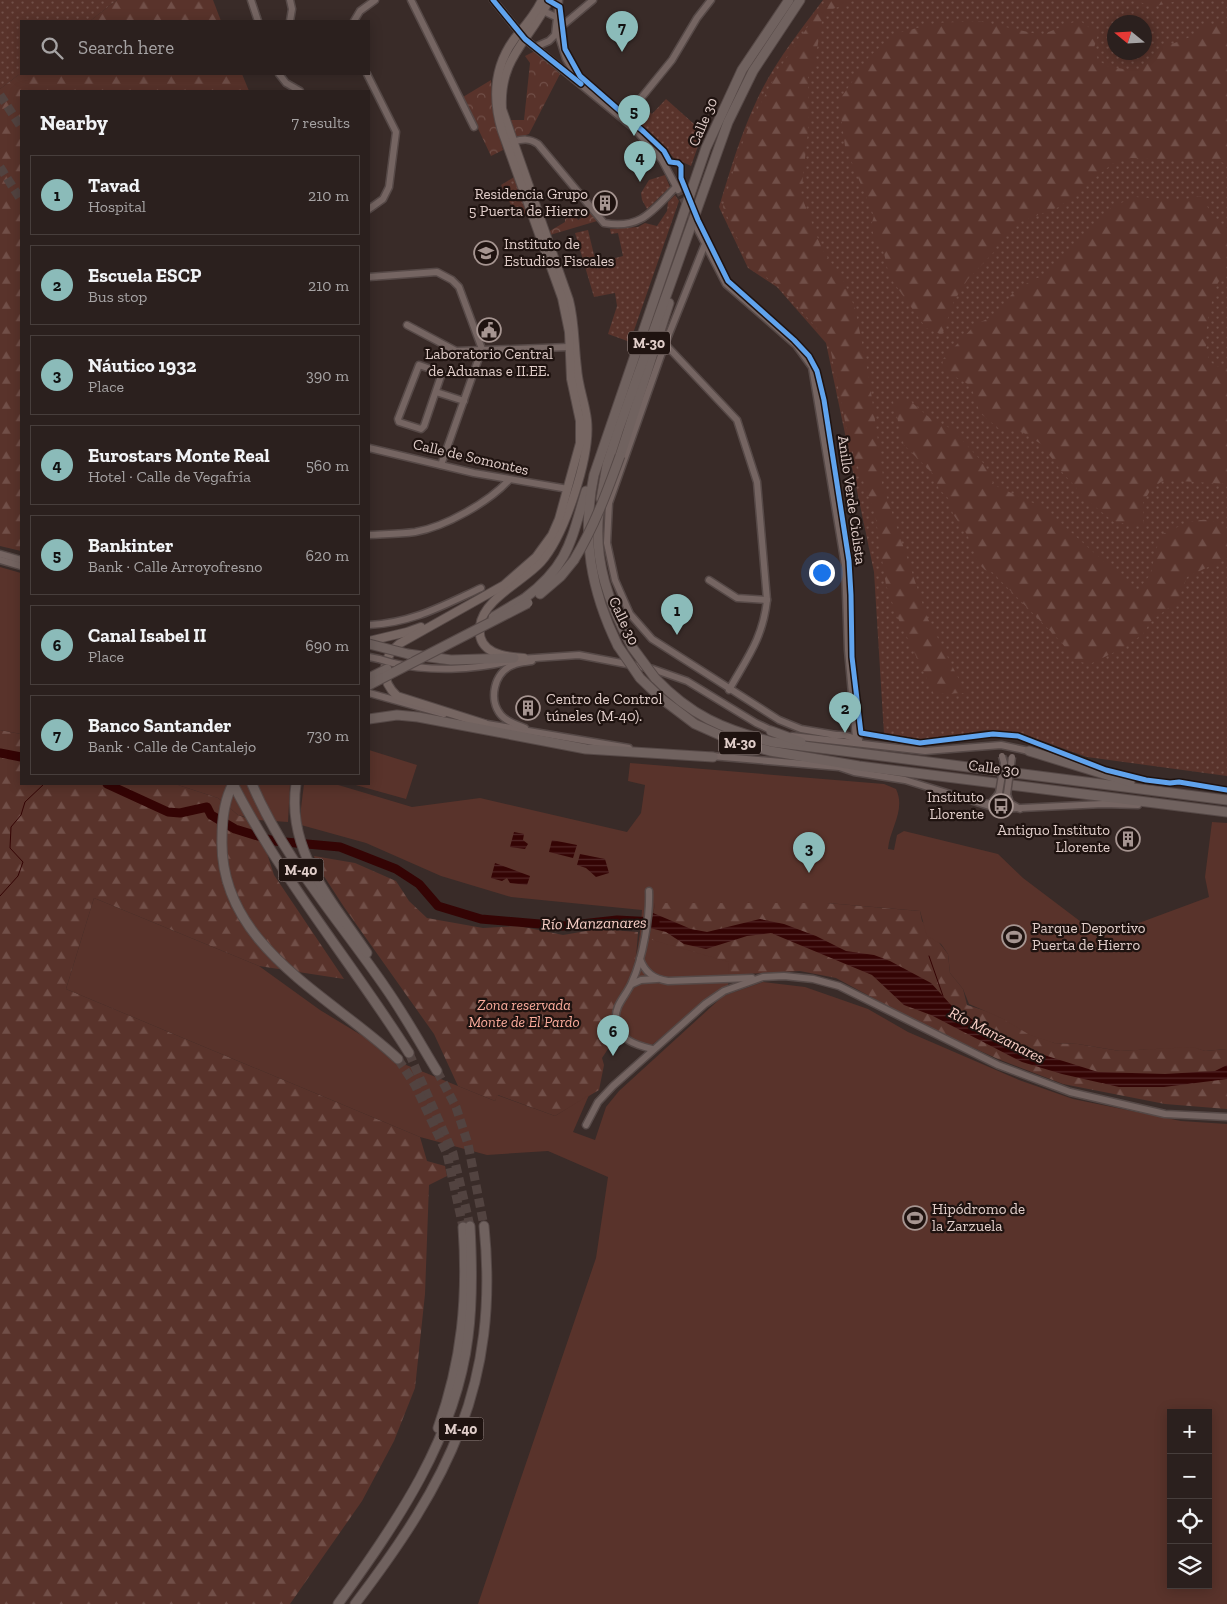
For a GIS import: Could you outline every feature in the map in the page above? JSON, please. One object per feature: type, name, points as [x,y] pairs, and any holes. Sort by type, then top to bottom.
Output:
[{"type":"highway","name":"Calle 30","points":[[797,2],[772,40],[741,95],[711,164],[694,225],[607,465],[597,539],[601,574],[614,614],[632,647],[655,678],[683,705],[715,724],[772,742],[1227,800]]},
{"type":"highway","name":"Calle 30","points":[[797,2],[742,70],[706,148],[594,475],[590,492],[587,542],[593,579],[604,617],[618,646],[640,678],[676,711],[695,724],[731,740],[770,751],[859,766],[1227,812]]},
{"type":"highway","points":[[370,685],[526,601],[561,576],[574,560],[589,536],[620,456],[694,225]]},
{"type":"highway","points":[[370,678],[526,601],[557,568],[568,551],[586,492],[594,475]]},
{"type":"highway","points":[[370,642],[408,654],[451,660],[514,658]]},
{"type":"highway","points":[[370,718],[397,715],[418,717],[586,749],[713,756]]},
{"type":"highway","points":[[771,731],[813,746]]},
{"type":"highway","points":[[1029,751],[1126,782],[1176,789],[1196,796]]},
{"type":"highway","points":[[839,767],[859,766]]},
{"type":"highway","points":[[233,785],[225,808],[222,830],[222,866],[235,903],[247,925],[278,960],[370,1033],[398,1059]]},
{"type":"highway","name":"M-40","points":[[234,785],[276,861],[334,941],[409,1053]]},
{"type":"highway","name":"M-40","points":[[252,785],[286,850],[360,949]]},
{"type":"highway","points":[[296,785],[294,813],[298,834],[311,869],[360,949],[383,976],[384,986],[437,1071]]},
{"type":"highway","points":[[298,834],[298,798],[302,785]]},
{"type":"highway","points":[[1138,805],[1159,804]]},
{"type":"highway","name":"M-40","points":[[354,1604],[401,1542],[425,1505],[446,1466],[463,1425],[476,1381],[484,1342],[488,1300],[488,1261],[484,1226]]},
{"type":"highway","name":"M-40","points":[[338,1604],[390,1529],[417,1484],[448,1418],[468,1339],[473,1267],[466,1227]]},
{"type":"main road","points":[[541,9],[542,0]]},
{"type":"main road","points":[[485,724],[403,699],[392,692],[384,675],[384,664],[394,648],[511,580],[536,558],[555,528],[580,443],[581,430],[571,379],[567,320],[559,288],[526,201],[496,111],[496,87],[500,68],[508,50],[521,31],[549,0]]},
{"type":"main road","points":[[521,31],[502,85],[502,109],[569,300],[574,329],[577,374],[588,428],[585,450],[573,496],[556,541],[536,567],[499,597],[483,614],[480,626],[481,640],[490,652],[514,658],[524,658]]},
{"type":"main road","points":[[370,642],[407,632],[464,607]]},
{"type":"street","points":[[250,0],[258,20]]},
{"type":"street","points":[[290,0],[292,9],[290,20]]},
{"type":"street","points":[[355,20],[360,10],[375,0]]},
{"type":"street","points":[[411,0],[474,126]]},
{"type":"street","points":[[493,0],[535,47],[624,119],[656,152],[677,189],[642,220],[625,224],[604,222],[538,144],[531,140],[523,139],[512,142]]},
{"type":"street","points":[[559,0],[557,24],[560,46],[582,84]]},
{"type":"street","points":[[541,9],[557,24],[562,26],[593,0]]},
{"type":"street","points":[[624,119],[672,60],[711,0]]},
{"type":"street","points":[[535,47],[549,41],[557,24]]},
{"type":"street","points":[[546,55],[555,52],[560,46]]},
{"type":"street","points":[[559,65],[563,64],[566,59]]},
{"type":"street","points":[[280,75],[286,83],[298,90]]},
{"type":"street","points":[[368,75],[396,132],[389,187],[383,199],[370,208]]},
{"type":"street","points":[[694,225],[726,284],[796,345],[812,367],[836,500],[845,565],[848,650],[854,725],[853,738]]},
{"type":"street","points":[[705,244],[666,344],[609,503],[607,543],[615,580],[630,614],[652,639],[729,690],[779,720],[801,728],[853,738],[866,743]]},
{"type":"street","points":[[700,259],[709,253]]},
{"type":"street","points":[[370,277],[426,272],[445,275],[459,287],[482,349],[441,464]]},
{"type":"street","points":[[407,325],[456,351],[569,347]]},
{"type":"street","points":[[666,344],[737,420],[757,482],[767,600],[758,639],[729,690]]},
{"type":"street","points":[[419,365],[441,372],[436,392],[423,428],[398,421],[419,365]]},
{"type":"street","points":[[436,392],[464,401]]},
{"type":"street","name":"Calle de Somontes","points":[[370,448],[508,480],[568,489]]},
{"type":"street","points":[[370,535],[415,532],[427,528],[481,504],[508,480]]},
{"type":"street","points":[[0,554],[20,560]]},
{"type":"street","points":[[0,560],[20,566]]},
{"type":"street","points":[[709,580],[737,598],[767,600]]},
{"type":"street","points":[[370,625],[394,624],[418,618],[481,588]]},
{"type":"street","points":[[370,656],[414,667],[459,668],[524,658],[586,656],[653,668],[687,681],[771,731],[803,737],[925,751],[981,745],[1001,745],[1029,751]]},
{"type":"street","points":[[548,736],[516,725],[503,717],[498,711],[494,693],[495,684],[502,672],[512,665],[551,657]]},
{"type":"street","points":[[370,693],[419,708],[485,724],[548,736],[649,751],[839,767],[854,772],[905,780],[998,809],[1021,810],[1103,804],[1138,805]]},
{"type":"street","points":[[803,737],[836,735]]},
{"type":"street","points":[[977,804],[991,803],[999,793],[1004,763],[998,750],[981,745]]},
{"type":"street","points":[[1021,810],[1010,803],[1007,794],[1012,757],[1019,752],[1029,751]]},
{"type":"street","points":[[649,891],[650,906],[640,958],[632,984],[616,1010],[616,1020],[623,1036],[630,1042],[652,1049]]},
{"type":"street","points":[[640,958],[646,971],[657,979]]},
{"type":"street","points":[[632,984],[641,980],[657,979],[668,981],[784,976],[813,979],[839,986],[998,1065],[1070,1092],[1165,1114],[1227,1117]]},
{"type":"street","points":[[586,1126],[598,1102],[652,1049],[705,1004],[724,991],[763,978]]},
{"type":"green space","points":[[0,0],[117,0],[91,20],[20,20],[20,74],[0,89]]},
{"type":"green space","points":[[117,0],[213,0],[221,20],[91,20]]},
{"type":"green space","points":[[823,0],[1227,0],[1227,776],[1087,757],[1020,733],[986,730],[928,740],[884,734],[874,572],[826,343],[777,287],[748,268],[719,207],[750,115],[762,89],[786,49]]},
{"type":"green space","points":[[826,0],[855,0],[833,9],[822,20],[814,66],[808,77],[809,122],[801,195],[822,249],[844,282],[855,308],[869,378],[883,476],[880,477],[927,617],[966,693],[934,694],[897,616],[886,585],[875,514],[849,441],[829,342],[779,286],[750,266],[723,207],[737,158],[751,121],[781,66]]},
{"type":"green space","points":[[1129,0],[1181,0],[1156,6]]},
{"type":"green space","points":[[1079,20],[1098,34],[1094,48],[1098,60],[1107,66],[1134,71],[1141,69],[1150,60],[1152,60],[1152,57],[1161,48],[1193,36],[1205,26],[1227,23],[1227,164],[1212,159],[1169,160],[1131,158],[1112,164],[1059,207],[1020,222],[1000,238],[994,252],[968,279],[954,301],[942,335],[926,328],[889,276],[884,253],[874,236],[871,226],[874,216],[845,146],[839,101],[868,58],[894,34],[936,23],[979,21],[1041,35]]},
{"type":"green space","points":[[535,51],[560,74],[529,134],[514,139],[509,120],[524,120],[530,63],[525,56]]},
{"type":"green space","points":[[20,74],[242,75],[249,90],[20,90],[20,551],[0,546],[0,89]]},
{"type":"green space","points":[[491,80],[494,115],[503,150],[491,156],[463,97]]},
{"type":"green space","points":[[666,99],[703,132],[691,166],[674,158],[631,117],[641,104],[652,114]]},
{"type":"green space","points":[[665,175],[670,187],[647,209],[642,200],[641,193],[649,180]]},
{"type":"green space","points":[[516,176],[530,215],[516,215],[501,185]]},
{"type":"green space","points":[[675,195],[679,201],[630,342],[608,334],[617,306],[615,293],[594,297],[575,233],[588,230],[596,263],[623,256],[618,233],[611,234],[610,229],[638,227],[645,223],[657,226],[667,211],[668,202]]},
{"type":"green space","points":[[1201,196],[1216,221],[1227,226],[1225,272],[1214,293],[1208,320],[1206,349],[1209,359],[1216,366],[1227,366],[1227,484],[1164,480],[1151,489],[1143,503],[1144,526],[1114,522],[1088,501],[1062,472],[1041,444],[1022,432],[998,428],[980,413],[971,386],[942,369],[943,359],[975,325],[999,313],[1011,295],[1033,279],[1045,276],[1113,206],[1136,197],[1181,200]]},
{"type":"green space","points":[[590,213],[597,221],[550,235],[548,232],[565,222],[565,219],[576,215],[578,220]]},
{"type":"green space","points":[[909,400],[930,418],[952,429],[985,465],[994,485],[1044,508],[1137,591],[1150,575],[1160,535],[1186,523],[1203,520],[1211,521],[1227,530],[1227,558],[1187,577],[1178,601],[1151,621],[1143,634],[1121,649],[1090,664],[1076,661],[1061,642],[992,572],[985,570],[978,563],[968,536],[953,514],[948,498],[939,489],[934,475],[904,445],[893,401]]},
{"type":"green space","points":[[0,567],[20,573],[20,734],[0,730]]},
{"type":"green space","points":[[0,730],[20,734],[20,785],[178,785],[218,798],[238,815],[257,822],[274,875],[344,979],[259,966],[94,898],[66,989],[420,1137],[427,1161],[445,1166],[447,1176],[429,1185],[425,1294],[415,1388],[394,1441],[362,1501],[290,1604],[0,1604]]},
{"type":"green space","points":[[370,750],[417,765],[406,799],[356,785],[370,785]]},
{"type":"green space","points":[[630,763],[884,784],[896,789],[899,797],[898,812],[888,849],[894,850],[897,835],[904,831],[998,854],[1023,878],[1101,937],[1209,897],[1205,877],[1212,822],[1227,823],[1227,1049],[1205,1051],[1192,1047],[1120,1051],[1078,1044],[1054,1043],[1030,1035],[1001,1018],[969,1004],[963,989],[950,973],[948,954],[941,944],[927,936],[920,911],[827,903],[655,903],[649,939],[729,962],[728,986],[688,1015],[646,1050],[621,1034],[616,1028],[614,1020],[616,1003],[635,960],[642,910],[511,897],[441,876],[366,843],[301,825],[304,785],[338,785],[412,807],[480,798],[627,832],[641,813],[645,785],[628,781]]},
{"type":"green space","points":[[178,785],[290,785],[288,822],[258,820],[238,815],[218,798]]},
{"type":"green space","name":"Zona reservada Monte de El Pardo","points":[[314,856],[355,863],[396,881],[409,901],[427,918],[483,928],[519,926],[563,935],[598,929],[638,932],[632,973],[615,1004],[613,1016],[617,1035],[602,1058],[604,1065],[599,1090],[555,1116],[498,1095],[495,1101],[458,1086],[434,1034],[344,907],[318,867]]},
{"type":"green space","name":"Hipódromo de la Zarzuela","points":[[94,898],[259,966],[320,1010],[366,1038],[389,1058],[495,1101],[497,1095],[555,1116],[589,1095],[573,1132],[595,1140],[606,1107],[619,1091],[723,996],[763,982],[805,987],[868,1009],[908,1032],[1019,1080],[1073,1099],[1181,1121],[1227,1124],[1227,1604],[478,1604],[596,1258],[608,1177],[548,1151],[487,1155],[420,1137],[66,989]]},
{"type":"green space","points":[[655,903],[827,903],[920,911],[922,921],[948,954],[950,973],[963,989],[967,1005],[989,1012],[1054,1043],[1078,1044],[1120,1051],[1192,1046],[1205,1051],[1227,1049],[1227,1109],[1165,1104],[1063,1084],[998,1059],[925,1026],[836,978],[800,971],[728,975],[649,940]]},
{"type":"water","points":[[514,832],[524,834],[523,840],[528,844],[525,849],[510,847]]},
{"type":"water","points":[[552,840],[577,845],[573,858],[549,852]]},
{"type":"water","points":[[580,854],[605,859],[609,873],[596,877],[586,868],[577,865]]},
{"type":"water","points":[[495,863],[530,876],[527,885],[510,883],[507,878],[502,881],[491,878]]},
{"type":"water","points":[[653,913],[691,929],[707,932],[760,919],[784,924],[816,936],[846,951],[874,955],[890,961],[931,983],[951,1005],[973,1020],[1025,1049],[1098,1072],[1165,1074],[1215,1071],[1227,1065],[1227,1079],[1164,1087],[1119,1087],[1062,1074],[1022,1062],[931,1015],[904,1005],[872,975],[771,933],[747,936],[706,949],[684,944],[666,932],[650,928]]},
{"type":"waterway","name":"Río Manzanares","points":[[0,753],[20,757]]},
{"type":"waterway","points":[[0,896],[18,876],[23,862],[10,848],[11,827],[21,815],[25,802],[43,785]]},
{"type":"waterway","name":"Río Manzanares","points":[[109,785],[168,812],[180,813],[207,807],[211,815],[235,829],[274,841],[340,847],[396,869],[419,884],[438,906],[481,919],[563,926],[617,920],[655,922]]},
{"type":"waterway","points":[[929,956],[943,996]]},
{"type":"tunnel","points":[[0,95],[20,125]]},
{"type":"tunnel","points":[[0,167],[20,198]]},
{"type":"tunnel","points":[[678,190],[694,223]]},
{"type":"tunnel","points":[[409,1053],[453,1153],[470,1226]]},
{"type":"tunnel","points":[[398,1059],[415,1085],[447,1154],[463,1227]]},
{"type":"tunnel","points":[[437,1071],[456,1107],[468,1144],[484,1226]]},
{"type":"cycle path","points":[[493,0],[525,39],[581,84]]},
{"type":"cycle path","name":"Anillo Verde Ciclista","points":[[548,0],[560,7],[565,49],[580,76],[664,151],[670,162],[678,163],[681,166],[681,178],[698,220],[728,281],[794,340],[809,356],[817,371],[824,400],[849,561],[852,657],[861,733],[920,743],[993,734],[1018,736],[1106,770],[1146,780],[1170,783],[1179,782],[1227,790]]},
{"type":"place","name":"Banco Santander","points":[[622,52]]},
{"type":"place","name":"Bankinter","points":[[634,136]]},
{"type":"place","name":"Eurostars Monte Real","points":[[640,182]]},
{"type":"place","name":"Residencia Grupo 5 Puerta de Hierro","points":[[605,203]]},
{"type":"place","name":"Instituto de Estudios Fiscales","points":[[486,253]]},
{"type":"place","name":"Laboratorio Central de Aduanas e II.EE.","points":[[489,330]]},
{"type":"place","name":"Tavad","points":[[677,635]]},
{"type":"place","name":"Centro de Control túneles (M-40).","points":[[528,708]]},
{"type":"place","name":"Escuela ESCP","points":[[845,733]]},
{"type":"place","name":"Instituto Llorente","points":[[1001,806]]},
{"type":"place","name":"Antiguo Instituto Llorente","points":[[1128,839]]},
{"type":"place","name":"Náutico 1932","points":[[809,873]]},
{"type":"place","name":"Parque Deportivo Puerta de Hierro","points":[[1014,937]]},
{"type":"place","name":"Canal Isabel II","points":[[613,1056]]},
{"type":"place","name":"Hipódromo de la Zarzuela","points":[[915,1218]]}]
